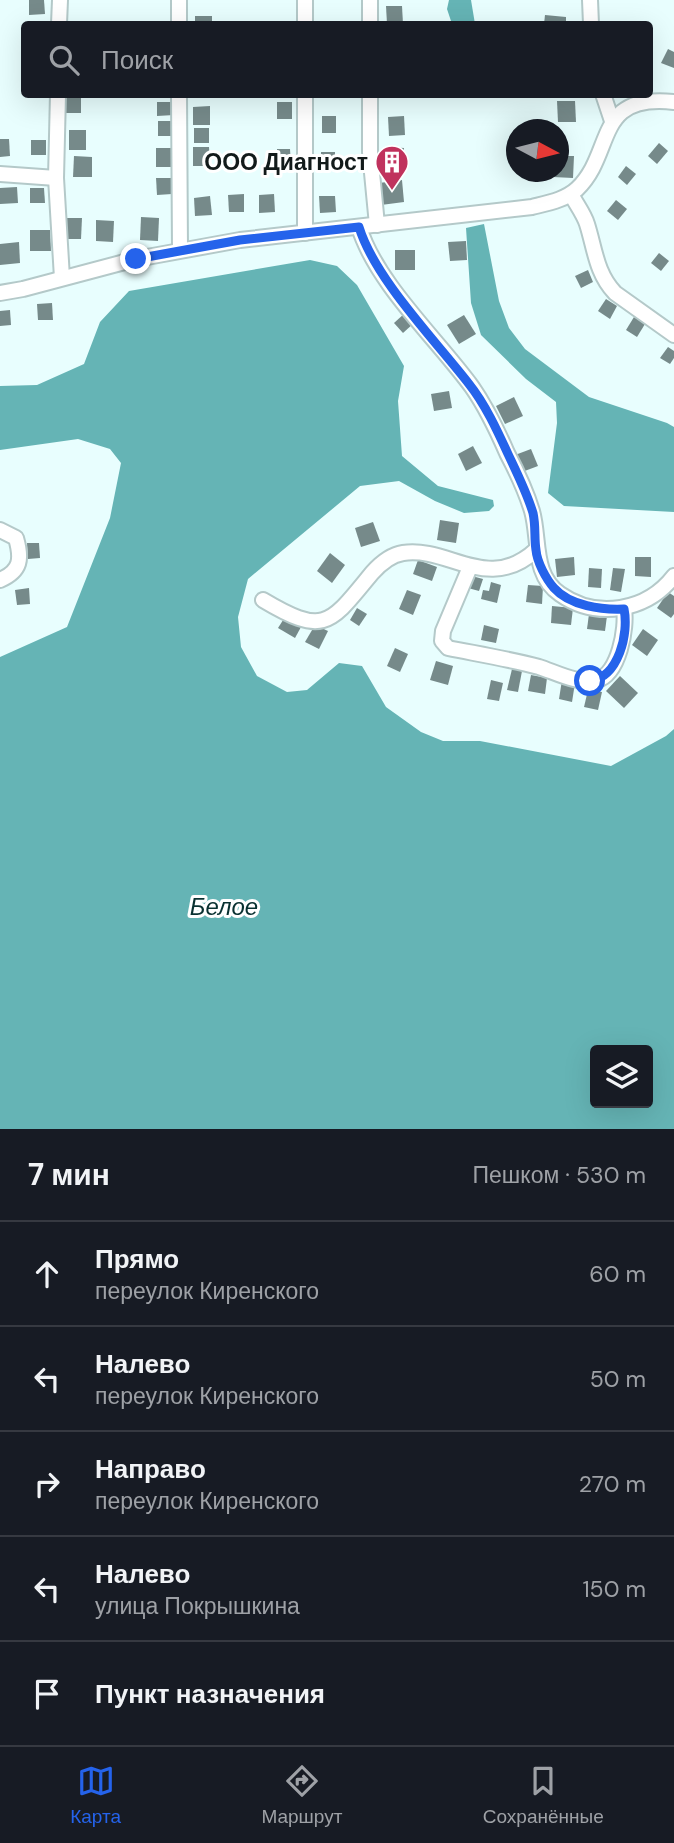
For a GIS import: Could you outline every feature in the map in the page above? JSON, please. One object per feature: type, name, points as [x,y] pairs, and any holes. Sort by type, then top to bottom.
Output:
[{"type":"street","points":[[59,21],[60,0]]},
{"type":"street","points":[[179,0],[179,21]]},
{"type":"street","points":[[305,0],[305,21]]},
{"type":"street","points":[[370,0],[370,21]]},
{"type":"street","points":[[590,0],[591,21]]},
{"type":"street","points":[[58,98],[56,178],[62,278]]},
{"type":"street","points":[[179,98],[180,250]]},
{"type":"street","points":[[305,98],[305,233]]},
{"type":"street","points":[[370,98],[370,152],[377,225]]},
{"type":"street","points":[[604,98],[612,121]]},
{"type":"street","points":[[0,293],[180,250],[532,207],[557,201],[579,187],[591,170],[612,121],[631,107],[674,102]]},
{"type":"street","points":[[0,174],[56,178]]},
{"type":"street","points":[[570,194],[586,221],[597,262],[607,284],[615,293],[674,335]]},
{"type":"street","points":[[359,227],[383,274],[471,386],[486,410],[527,498],[536,530],[536,550],[545,574],[561,595],[596,607],[624,609],[635,606],[652,595],[667,585],[674,576]]},
{"type":"street","points":[[0,530],[16,538],[19,551],[14,573],[0,580]]},
{"type":"street","points":[[263,600],[302,620],[326,620],[342,610],[379,565],[392,555],[416,553],[470,567],[491,568],[515,564],[528,558],[536,550]]},
{"type":"street","points":[[470,567],[443,631],[442,641],[448,648],[538,667],[575,678],[598,680],[605,676],[615,661],[625,633],[624,609]]},
{"type":"water","points":[[449,0],[471,0],[474,21],[451,21],[447,9]]},
{"type":"water","points":[[484,224],[499,301],[509,328],[525,349],[589,397],[674,427],[674,512],[564,506],[548,493],[557,423],[556,402],[526,379],[481,335],[471,303],[466,228]]},
{"type":"water","name":"Белое","points":[[310,260],[337,266],[357,285],[404,366],[398,401],[402,456],[438,486],[493,500],[494,506],[489,511],[464,513],[399,481],[360,486],[248,579],[238,617],[241,647],[257,676],[287,692],[307,690],[339,663],[362,666],[386,707],[421,732],[443,741],[480,741],[611,766],[674,729],[674,1129],[0,1129],[0,657],[67,627],[110,518],[121,463],[110,449],[78,439],[0,450],[0,386],[37,385],[84,364],[100,322],[129,291]]},
{"type":"building","points":[[29,0],[44,0],[45,14],[29,15]]},
{"type":"building","points":[[386,6],[402,6],[403,21],[387,21]]},
{"type":"building","points":[[545,15],[566,17],[566,21],[544,21]]},
{"type":"building","points":[[195,16],[212,16],[212,21],[195,21]]},
{"type":"building","points":[[668,49],[674,52],[674,68],[661,63]]},
{"type":"building","points":[[66,98],[81,98],[81,113],[66,113]]},
{"type":"building","points":[[557,101],[575,101],[576,122],[558,119]]},
{"type":"building","points":[[157,102],[174,102],[174,115],[157,116]]},
{"type":"building","points":[[277,102],[292,102],[292,119],[277,119]]},
{"type":"building","points":[[210,106],[210,125],[193,125],[193,107]]},
{"type":"building","points":[[322,116],[336,116],[336,133],[322,133]]},
{"type":"building","points":[[404,116],[405,135],[389,136],[388,117]]},
{"type":"building","points":[[158,121],[173,121],[173,136],[158,136]]},
{"type":"building","points":[[194,128],[209,128],[209,143],[194,143]]},
{"type":"building","points":[[69,130],[86,130],[86,150],[69,150]]},
{"type":"building","points":[[0,139],[9,139],[10,156],[0,157]]},
{"type":"building","points":[[31,140],[46,140],[46,155],[31,155]]},
{"type":"building","points":[[659,143],[668,151],[657,164],[648,156]]},
{"type":"building","points":[[193,147],[209,147],[210,166],[193,166]]},
{"type":"building","points":[[388,147],[404,148],[403,166],[387,165]]},
{"type":"building","points":[[156,148],[172,148],[172,167],[156,167]]},
{"type":"building","points":[[277,149],[290,149],[291,164],[277,164]]},
{"type":"building","points":[[321,152],[335,152],[335,169],[321,169]]},
{"type":"building","points":[[74,156],[92,157],[92,177],[73,177]]},
{"type":"building","points":[[569,156],[574,156],[573,178],[569,178]]},
{"type":"building","points":[[626,166],[636,174],[627,185],[618,177]]},
{"type":"building","points":[[156,178],[172,178],[172,194],[157,195]]},
{"type":"building","name":"ООО Диагност","points":[[402,180],[404,202],[381,205],[379,183]]},
{"type":"building","points":[[17,187],[18,203],[0,204],[0,188]]},
{"type":"building","points":[[30,188],[44,188],[45,203],[30,203]]},
{"type":"building","points":[[244,194],[244,212],[229,212],[228,195]]},
{"type":"building","points":[[274,194],[275,212],[259,213],[259,195]]},
{"type":"building","points":[[210,196],[212,215],[195,216],[194,198]]},
{"type":"building","points":[[319,196],[335,196],[336,212],[320,213]]},
{"type":"building","points":[[616,200],[627,209],[618,220],[607,211]]},
{"type":"building","points":[[141,217],[159,218],[158,241],[140,240]]},
{"type":"building","points":[[66,218],[82,218],[81,239],[65,239]]},
{"type":"building","points":[[96,220],[114,221],[113,242],[96,241]]},
{"type":"building","points":[[30,230],[50,230],[51,251],[30,251]]},
{"type":"building","points":[[466,241],[467,260],[450,261],[448,242]]},
{"type":"building","points":[[19,242],[20,263],[0,265],[0,244]]},
{"type":"building","points":[[395,250],[415,250],[415,270],[395,270]]},
{"type":"building","points":[[659,253],[669,261],[661,271],[651,263]]},
{"type":"building","points":[[588,270],[593,282],[581,288],[575,276]]},
{"type":"building","points":[[606,299],[617,306],[610,319],[598,311]]},
{"type":"building","points":[[52,303],[53,320],[38,320],[37,304]]},
{"type":"building","points":[[10,310],[11,325],[0,326],[0,311]]},
{"type":"building","points":[[405,313],[414,323],[403,333],[394,323]]},
{"type":"building","points":[[464,315],[476,334],[459,344],[447,325]]},
{"type":"building","points":[[634,317],[645,324],[637,337],[626,330]]},
{"type":"building","points":[[668,347],[674,351],[670,364],[660,358]]},
{"type":"building","points":[[449,391],[452,408],[434,411],[431,394]]},
{"type":"building","points":[[514,397],[523,416],[505,424],[496,406]]},
{"type":"building","points":[[473,446],[482,463],[466,471],[458,454]]},
{"type":"building","points":[[531,449],[538,466],[522,472],[515,455]]},
{"type":"building","points":[[440,520],[459,523],[456,543],[437,540]]},
{"type":"building","points":[[373,522],[380,541],[361,547],[355,528]]},
{"type":"building","points":[[27,543],[39,543],[40,558],[28,559]]},
{"type":"building","points":[[330,553],[345,565],[332,583],[317,571]]},
{"type":"building","points":[[574,557],[575,575],[557,577],[555,559]]},
{"type":"building","points":[[635,557],[651,557],[651,577],[635,576]]},
{"type":"building","points":[[418,560],[437,567],[432,581],[413,574]]},
{"type":"building","points":[[589,568],[602,569],[601,588],[588,587]]},
{"type":"building","points":[[613,568],[625,569],[621,592],[610,590]]},
{"type":"building","points":[[472,576],[483,579],[479,591],[468,588]]},
{"type":"building","points":[[491,582],[501,585],[497,603],[481,599],[483,590],[489,591]]},
{"type":"building","points":[[528,585],[543,586],[542,604],[526,602]]},
{"type":"building","points":[[29,588],[30,604],[17,605],[15,590]]},
{"type":"building","points":[[407,590],[421,595],[413,615],[399,609]]},
{"type":"building","points":[[668,592],[674,596],[674,614],[671,618],[657,608]]},
{"type":"building","points":[[552,606],[573,608],[571,625],[551,623]]},
{"type":"building","points":[[357,608],[367,614],[359,626],[350,620]]},
{"type":"building","points":[[589,614],[607,616],[605,631],[587,629]]},
{"type":"building","points":[[285,617],[301,627],[295,638],[278,628]]},
{"type":"building","points":[[315,625],[328,631],[319,649],[305,642]]},
{"type":"building","points":[[484,625],[499,629],[496,643],[481,640]]},
{"type":"building","points":[[643,629],[658,640],[647,656],[632,645]]},
{"type":"building","points":[[395,648],[408,654],[400,672],[387,666]]},
{"type":"building","points":[[436,661],[453,666],[448,685],[430,680]]},
{"type":"building","points":[[512,669],[522,671],[518,692],[507,690]]},
{"type":"building","points":[[531,675],[547,678],[545,694],[528,691]]},
{"type":"building","points":[[620,676],[638,693],[624,708],[606,691]]},
{"type":"building","points":[[491,680],[503,683],[499,701],[487,699]]},
{"type":"building","points":[[562,680],[575,683],[572,702],[559,699]]},
{"type":"building","points":[[588,690],[602,692],[598,710],[584,707]]},
{"type":"place","name":"ООО Диагност","points":[[392,192]]},
{"type":"route","points":[[136,259],[240,240],[359,227],[383,274],[471,386],[486,410],[518,475],[533,513],[536,550],[553,587],[561,595],[586,605],[624,609],[625,633],[615,661],[605,676],[590,681]]}]
